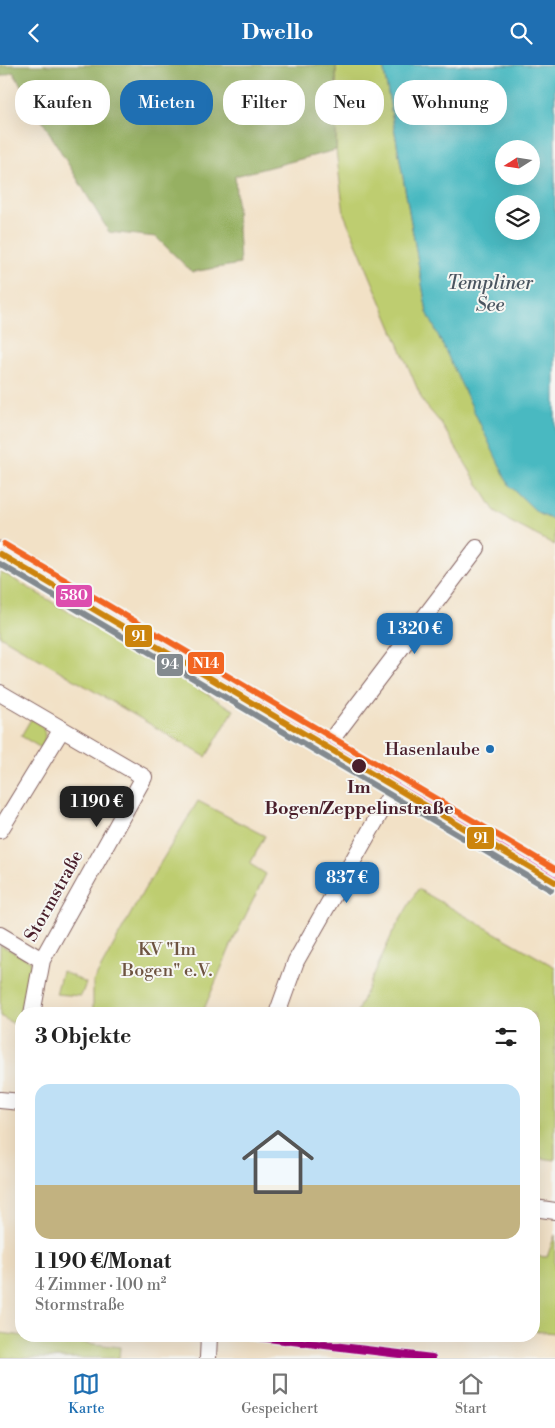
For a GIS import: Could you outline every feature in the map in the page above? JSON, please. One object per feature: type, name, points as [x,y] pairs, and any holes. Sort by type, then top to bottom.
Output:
[{"type":"main road","points":[[0,552],[555,879]]},
{"type":"street","points":[[328,744],[477,548]]},
{"type":"street","name":"Stormstraße","points":[[0,693],[144,777],[42,960],[33,1007]]},
{"type":"street","points":[[0,830],[62,729]]},
{"type":"street","points":[[280,1007],[296,961],[396,785]]},
{"type":"street","name":"Stormstraße","points":[[0,935],[42,960]]},
{"type":"street","points":[[0,1100],[15,1101]]},
{"type":"street","points":[[540,1209],[555,1211]]},
{"type":"street","points":[[208,1358],[209,1342]]},
{"type":"green space","points":[[0,65],[336,65],[336,80],[315,80],[315,125],[336,125],[336,150],[235,176],[240,264],[192,272],[156,237],[109,232],[45,125],[110,125],[110,80],[18,80],[13,72],[0,77]]},
{"type":"green space","points":[[336,65],[383,65],[427,312],[538,513],[555,521],[555,545],[509,521],[494,510],[440,422],[423,402],[344,214],[336,150],[336,125],[384,125],[384,80],[336,80]]},
{"type":"green space","points":[[0,571],[234,710],[206,757],[0,636]]},
{"type":"green space","points":[[31,719],[39,724],[44,731],[45,738],[41,748],[21,736]]},
{"type":"green space","name":"KV \"Im Bogen\" e.V.","points":[[198,801],[265,836],[250,864],[266,874],[232,943],[205,1007],[93,1007],[93,982],[144,890]]},
{"type":"green space","points":[[418,889],[555,967],[555,1160],[540,1158],[540,1007],[359,1007],[393,932]]},
{"type":"green space","points":[[0,945],[31,961],[28,1007],[15,1007],[15,1025],[0,1016]]},
{"type":"green space","points":[[62,971],[86,983],[81,996],[56,994]]},
{"type":"green space","points":[[555,1235],[555,1333],[540,1332],[540,1256],[547,1257]]},
{"type":"green space","points":[[0,1333],[15,1335],[15,1342],[77,1342],[120,1347],[119,1358],[0,1358]]},
{"type":"water","name":"Templiner See","points":[[383,65],[555,65],[555,521],[538,513],[509,485],[427,312]]},
{"type":"transit line","name":"N14","points":[[4,544],[555,869]]},
{"type":"transit line","name":"580","points":[[0,552],[555,879]]},
{"type":"transit line","name":"91","points":[[0,554],[555,882]]},
{"type":"transit line","points":[[0,562],[551,887]]},
{"type":"transit line","name":"94","points":[[0,564],[551,890]]},
{"type":"transit line","points":[[300,1342],[432,1358]]},
{"type":"place","name":"Hasenlaube","points":[[490,749]]},
{"type":"place","name":"Im Bogen/Zeppelinstraße","points":[[359,766]]}]
